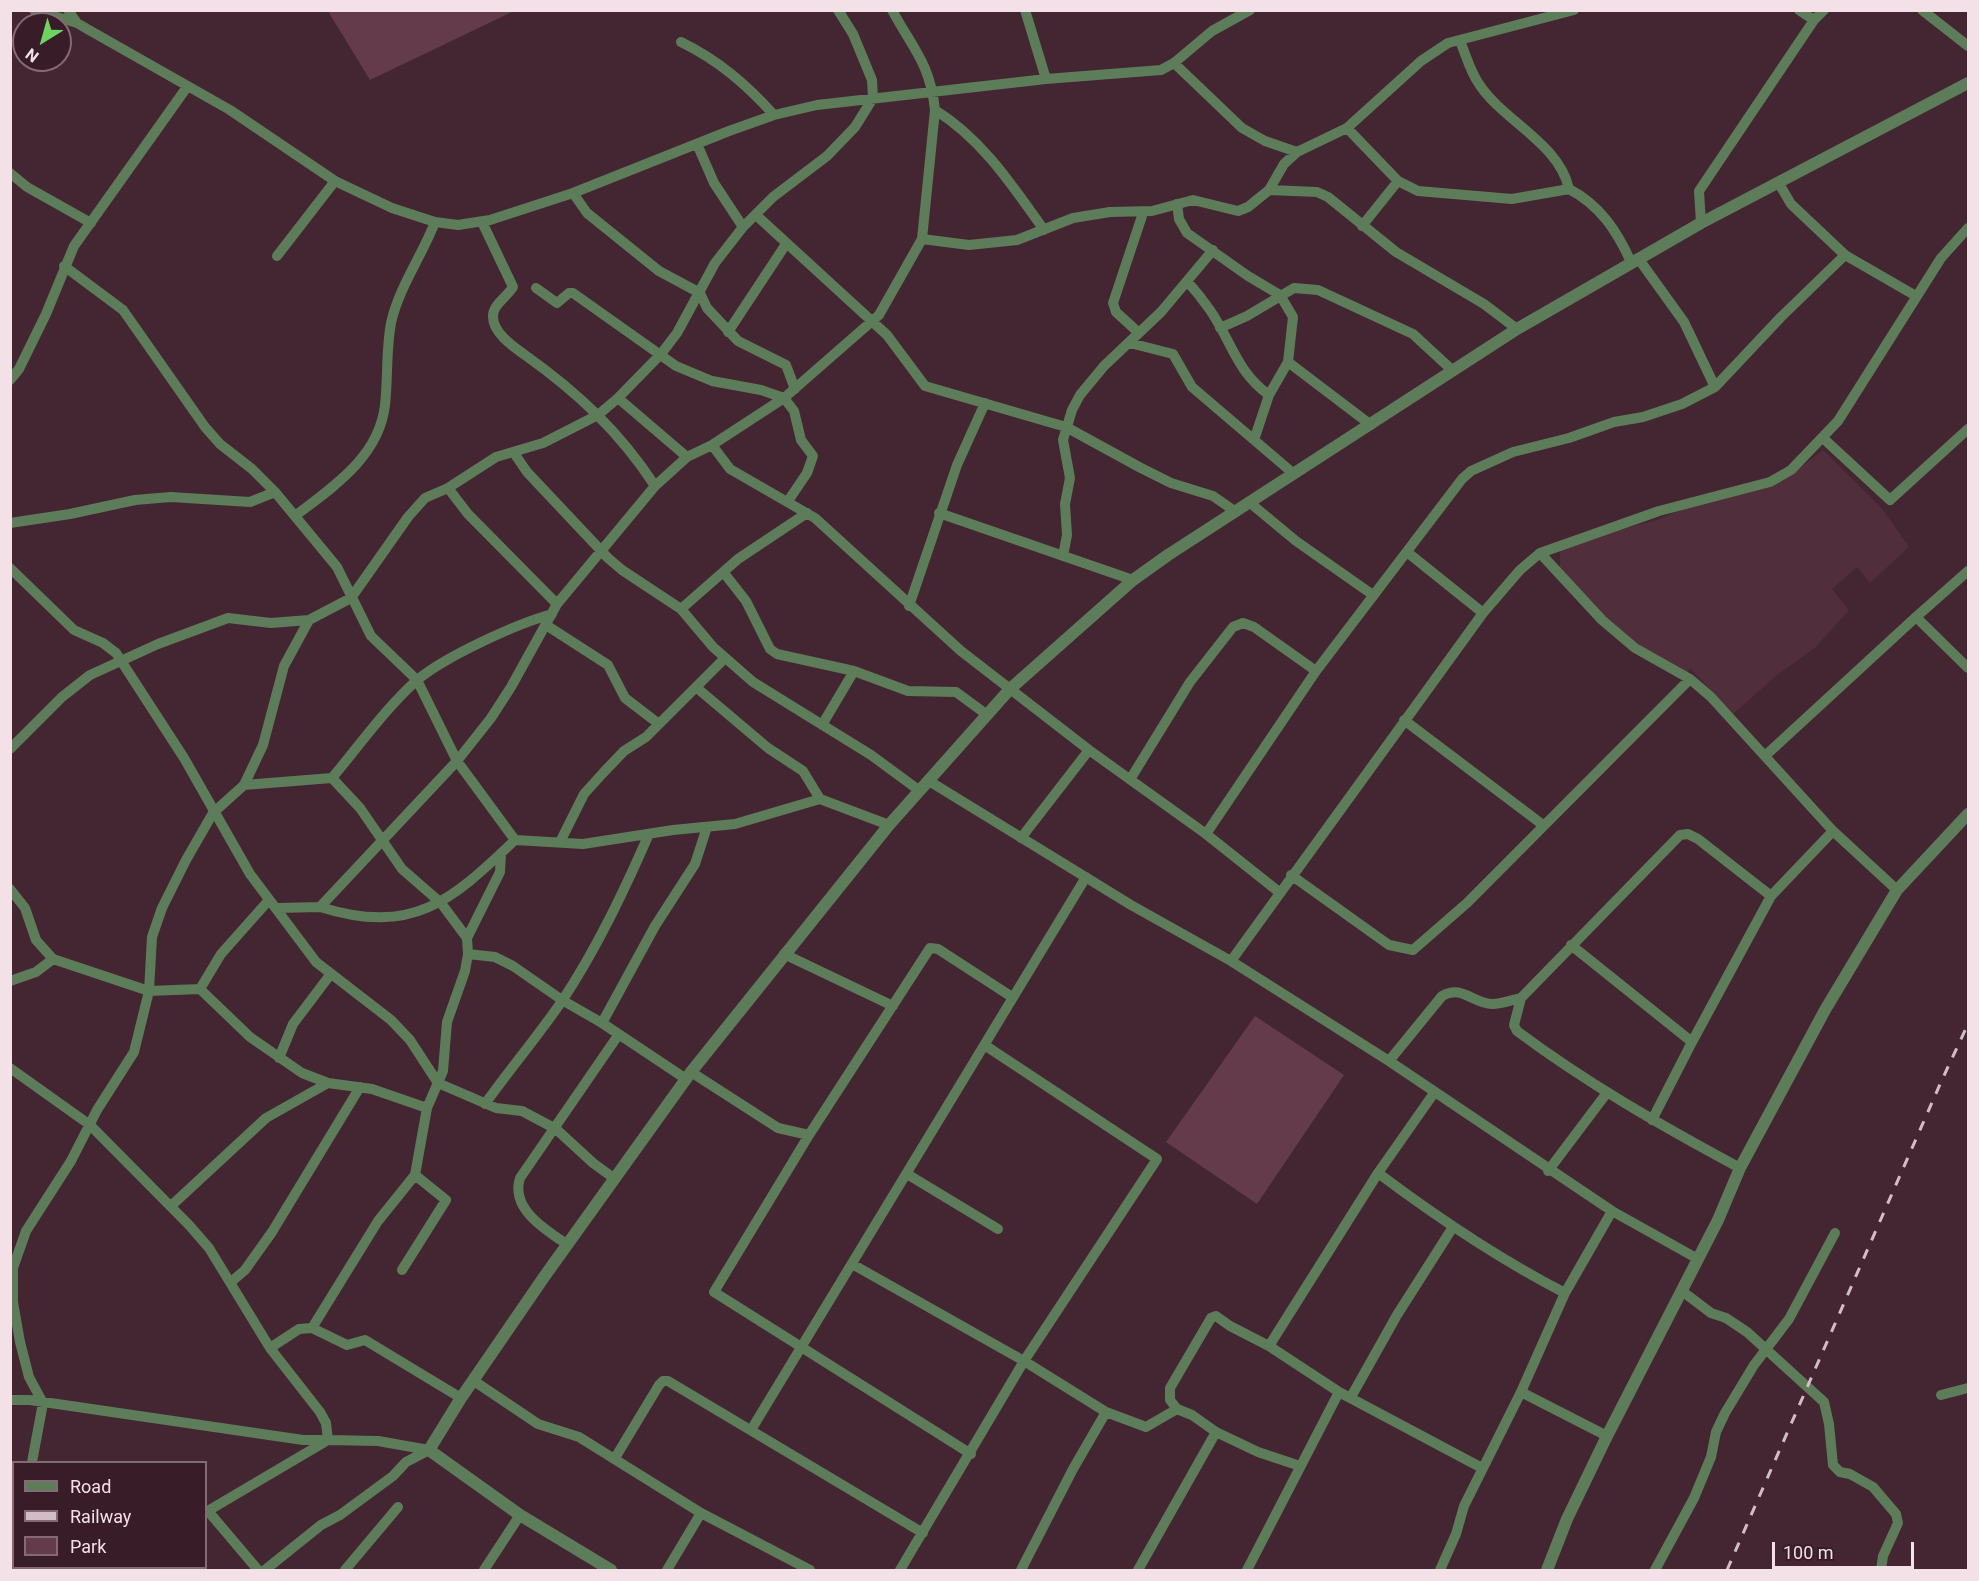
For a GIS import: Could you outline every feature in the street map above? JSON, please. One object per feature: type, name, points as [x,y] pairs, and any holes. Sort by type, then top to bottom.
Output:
[{"type":"street","points":[[34,10],[77,23],[230,110],[335,181],[392,208],[435,222],[458,225],[482,222],[573,193],[774,115],[816,105],[1046,79],[1161,70],[1174,63],[1212,31],[1250,10]]},
{"type":"street","points":[[68,10],[77,23]]},
{"type":"street","points":[[10,749],[62,697],[90,675],[158,644],[228,618],[271,623],[309,620],[351,598],[408,517],[425,498],[448,488],[496,457],[543,443],[598,415],[618,398],[661,354],[677,333],[715,263],[742,227],[773,197],[827,156],[855,127],[873,98],[872,80],[866,61],[838,10]]},
{"type":"street","points":[[320,907],[457,761],[491,718],[558,604],[655,486],[687,458],[712,445],[784,398],[871,322],[885,306],[922,239],[935,110],[933,91],[925,64],[892,10]]},
{"type":"street","points":[[1025,10],[1046,79]]},
{"type":"street","points":[[922,239],[969,244],[1017,240],[1073,218],[1110,212],[1143,213],[1201,200],[1238,211],[1248,207],[1269,190],[1284,164],[1297,152],[1347,128],[1421,61],[1448,43],[1574,10]]},
{"type":"street","points":[[1799,10],[1814,20]]},
{"type":"street","points":[[1701,223],[1699,191],[1814,20],[1824,10]]},
{"type":"street","points":[[1922,10],[1968,46]]},
{"type":"street","points":[[1460,40],[1479,85],[1548,152],[1565,173],[1569,189],[1596,207],[1619,235],[1634,260],[1684,322],[1715,387]]},
{"type":"street","points":[[681,42],[737,76],[774,115]]},
{"type":"street","points":[[1174,63],[1242,128],[1265,141],[1297,152]]},
{"type":"street","points":[[265,1570],[321,1525],[340,1515],[393,1476],[406,1462],[429,1450],[461,1398],[688,1076],[784,954],[889,825],[986,714],[1010,689],[1133,580],[1516,329],[1701,223],[1968,83]]},
{"type":"street","points":[[10,380],[19,369],[46,314],[64,266],[90,223],[187,87]]},
{"type":"street","points":[[935,110],[959,125],[999,166],[1044,230]]},
{"type":"street","points":[[1347,128],[1385,164],[1398,181],[1419,191],[1468,194],[1497,199],[1533,196],[1569,189]]},
{"type":"street","points":[[697,144],[714,183],[742,227]]},
{"type":"street","points":[[10,173],[27,187],[90,223]]},
{"type":"street","points":[[277,256],[335,181]]},
{"type":"street","points":[[1362,226],[1398,181]]},
{"type":"street","points":[[1778,182],[1791,204],[1845,255],[1916,296]]},
{"type":"street","points":[[1269,190],[1317,192],[1340,205],[1362,226],[1396,252],[1484,304],[1516,329]]},
{"type":"street","points":[[573,193],[588,213],[627,246],[659,271],[700,293],[707,308],[738,341],[786,365],[795,388]]},
{"type":"street","points":[[1177,204],[1179,219],[1187,233],[1248,276],[1281,295],[1293,317],[1288,362],[1269,394],[1254,440]]},
{"type":"street","points":[[1139,333],[1116,312],[1113,303],[1143,213]]},
{"type":"street","points":[[756,215],[887,335],[925,386],[1066,427],[1171,483],[1213,496],[1236,512]]},
{"type":"street","points":[[295,516],[349,474],[362,458],[377,430],[385,408],[391,323],[398,301],[435,222]]},
{"type":"street","points":[[482,222],[513,287],[494,310],[494,323],[510,343],[562,380],[624,441],[655,486]]},
{"type":"street","points":[[1231,961],[1291,875],[1483,613],[1520,570],[1540,553],[1659,511],[1770,482],[1791,470],[1824,439],[1887,347],[1941,258],[1968,228]]},
{"type":"street","points":[[728,332],[786,244]]},
{"type":"street","points":[[1063,556],[1067,534],[1065,504],[1070,478],[1063,440],[1080,394],[1104,366],[1161,312],[1213,250]]},
{"type":"street","points":[[1206,834],[1316,670],[1462,479],[1471,471],[1513,452],[1672,408],[1715,387],[1742,362],[1781,317],[1845,255]]},
{"type":"street","points":[[64,266],[123,310],[205,427],[220,444],[252,469],[275,492],[336,567],[371,636],[417,680],[457,761],[515,840]]},
{"type":"street","points":[[1187,280],[1220,328],[1238,364],[1251,382],[1269,394]]},
{"type":"street","points":[[536,288],[557,303],[569,292],[573,293],[676,366],[712,381],[761,390],[784,398],[794,411],[801,440],[813,456],[807,473],[788,501]]},
{"type":"street","points":[[1220,328],[1247,316],[1294,288],[1318,290],[1413,334],[1452,370]]},
{"type":"street","points":[[1130,343],[1173,354],[1192,387],[1294,474]]},
{"type":"street","points":[[1288,362],[1371,425]]},
{"type":"street","points":[[618,398],[687,458]]},
{"type":"street","points":[[909,606],[939,513],[957,465],[985,403]]},
{"type":"street","points":[[1824,439],[1890,500],[1968,429]]},
{"type":"street","points":[[712,445],[730,469],[807,513],[855,552],[909,606],[1010,689],[1089,750],[1206,834],[1279,892]]},
{"type":"street","points":[[514,453],[527,472],[601,551],[622,570],[681,609],[724,658],[753,682],[920,791]]},
{"type":"street","points":[[448,488],[468,514],[558,604]]},
{"type":"street","points":[[10,522],[70,514],[135,500],[171,497],[250,501],[275,492]]},
{"type":"street","points":[[1249,502],[1296,541],[1373,595]]},
{"type":"street","points":[[681,609],[765,540],[807,513]]},
{"type":"street","points":[[939,513],[1133,580]]},
{"type":"street","points":[[1407,552],[1483,613]]},
{"type":"street","points":[[1540,553],[1602,620],[1635,648],[1690,679],[1766,756],[1833,831],[1897,890]]},
{"type":"street","points":[[10,568],[74,630],[103,643],[116,653],[184,758],[213,813],[273,904],[298,940],[330,975],[391,1020],[410,1040],[438,1083],[502,1110],[522,1111],[556,1129],[593,1163],[615,1179]]},
{"type":"street","points":[[1766,756],[1968,571]]},
{"type":"street","points":[[724,573],[746,601],[770,649],[777,654],[854,671],[908,691],[956,692],[986,714]]},
{"type":"street","points":[[1916,617],[1968,668]]},
{"type":"street","points":[[244,785],[332,778],[417,680],[464,652],[516,627],[549,619]]},
{"type":"street","points":[[549,619],[608,665],[626,698],[659,724]]},
{"type":"street","points":[[32,1461],[43,1402],[29,1377],[20,1342],[12,1302],[13,1268],[26,1230],[71,1161],[134,1052],[149,991],[149,952],[162,908],[213,813],[244,785],[263,745],[284,666],[309,620]]},
{"type":"street","points":[[1131,778],[1185,691],[1233,627],[1243,623],[1254,627],[1316,670]]},
{"type":"street","points":[[560,842],[584,794],[624,751],[659,724],[697,688],[724,658]]},
{"type":"street","points":[[822,725],[854,671]]},
{"type":"street","points":[[1291,875],[1389,945],[1413,950],[1467,903],[1690,679]]},
{"type":"street","points":[[697,688],[768,748],[803,771],[820,799]]},
{"type":"street","points":[[1404,720],[1543,825]]},
{"type":"street","points":[[1021,837],[1089,750]]},
{"type":"street","points":[[332,778],[360,808],[402,869],[441,903],[467,938]]},
{"type":"street","points":[[929,781],[1184,936],[1231,961],[1389,1061],[1548,1171],[1612,1211],[1698,1259]]},
{"type":"street","points":[[200,989],[220,954],[273,904],[320,907],[350,917],[410,915],[441,903],[515,840],[583,844],[735,824],[820,799],[889,825]]},
{"type":"street","points":[[1547,1570],[1567,1519],[1698,1259],[1740,1168],[1825,1010],[1897,890],[1968,814]]},
{"type":"street","points":[[602,1023],[655,926],[695,864],[707,827]]},
{"type":"street","points":[[1652,1120],[1771,896],[1833,831]]},
{"type":"street","points":[[485,1104],[562,1000],[614,911],[649,834]]},
{"type":"street","points":[[1740,1168],[1684,1140],[1606,1094],[1517,1031],[1514,1025],[1521,998],[1680,835],[1688,834],[1698,839],[1771,896]]},
{"type":"street","points":[[312,1328],[378,1221],[415,1175],[427,1108],[446,1056],[447,1022],[465,971],[468,954],[467,938],[500,872],[501,853]]},
{"type":"street","points":[[751,1430],[799,1347],[986,1046],[1012,997],[1086,877]]},
{"type":"street","points":[[10,889],[25,908],[36,940],[53,959],[149,991],[200,989],[250,1037],[302,1073],[328,1083],[372,1089],[427,1108]]},
{"type":"street","points":[[1571,945],[1692,1042]]},
{"type":"street","points":[[971,1454],[714,1292],[809,1135],[927,951],[933,947],[1012,997]]},
{"type":"street","points":[[468,954],[495,957],[513,966],[562,1000],[778,1128],[809,1135]]},
{"type":"street","points":[[784,954],[893,1006]]},
{"type":"street","points":[[10,981],[36,972],[53,959]]},
{"type":"street","points":[[279,1058],[293,1024],[330,975]]},
{"type":"street","points":[[1389,1061],[1442,996],[1450,992],[1466,994],[1491,1004],[1521,998]]},
{"type":"street","points":[[568,1245],[529,1215],[519,1198],[517,1186],[520,1178],[556,1129],[598,1060],[619,1034]]},
{"type":"street","points":[[900,1570],[971,1454],[1024,1361],[1157,1159],[986,1046]]},
{"type":"street","points":[[10,1068],[90,1125],[171,1206],[209,1248],[270,1348],[320,1412],[326,1423],[328,1440]]},
{"type":"street","points":[[171,1206],[266,1118],[328,1083]]},
{"type":"street","points":[[231,1282],[245,1270],[273,1232],[360,1088]]},
{"type":"street","points":[[1269,1346],[1378,1173],[1434,1093]]},
{"type":"street","points":[[1548,1171],[1606,1094]]},
{"type":"street","points":[[1378,1173],[1453,1227],[1528,1274],[1565,1293]]},
{"type":"street","points":[[907,1174],[998,1229]]},
{"type":"street","points":[[402,1270],[447,1200],[415,1175]]},
{"type":"street","points":[[1440,1570],[1456,1534],[1464,1506],[1521,1392],[1565,1293],[1612,1211]]},
{"type":"street","points":[[1351,1397],[1397,1315],[1453,1227]]},
{"type":"street","points":[[1655,1570],[1695,1498],[1711,1457],[1716,1432],[1740,1387],[1789,1319],[1835,1233]]},
{"type":"street","points":[[852,1264],[1024,1361],[1106,1412],[1146,1427],[1177,1409]]},
{"type":"street","points":[[1682,1291],[1711,1313],[1726,1318],[1748,1332],[1824,1402],[1829,1424],[1833,1465],[1840,1472],[1850,1474],[1873,1487],[1896,1514],[1898,1523],[1883,1556],[1881,1570]]},
{"type":"street","points":[[1300,1466],[1258,1452],[1216,1432],[1192,1415],[1177,1409],[1170,1400],[1170,1388],[1211,1318],[1216,1316],[1230,1326],[1269,1346],[1339,1392],[1482,1468]]},
{"type":"street","points":[[270,1348],[299,1329],[312,1328],[347,1345],[360,1340],[372,1343],[461,1398]]},
{"type":"street","points":[[615,1458],[663,1380],[668,1381],[923,1533]]},
{"type":"street","points":[[474,1381],[538,1424],[579,1437],[701,1513],[810,1570]]},
{"type":"street","points":[[1941,1395],[1968,1388]]},
{"type":"street","points":[[1247,1570],[1339,1392]]},
{"type":"street","points":[[1521,1392],[1607,1436]]},
{"type":"street","points":[[10,1400],[43,1402],[303,1440],[378,1441],[429,1450],[520,1515],[611,1570]]},
{"type":"street","points":[[1021,1570],[1073,1469],[1106,1412]]},
{"type":"street","points":[[1138,1570],[1216,1432]]},
{"type":"street","points":[[258,1570],[207,1511],[328,1440]]},
{"type":"street","points":[[345,1570],[398,1508]]},
{"type":"street","points":[[667,1570],[701,1513]]},
{"type":"street","points":[[484,1570],[520,1515]]},
{"type":"shaded area","points":[[1823,450],[1883,510],[1909,547],[1870,583],[1857,567],[1832,589],[1849,610],[1816,647],[1777,675],[1733,714],[1690,668],[1686,674],[1661,660],[1614,627],[1560,568],[1560,550],[1660,519],[1710,496],[1801,467]]},
{"type":"green space","points":[[328,11],[514,11],[370,80]]},
{"type":"green space","points":[[1255,1016],[1344,1075],[1257,1204],[1166,1142]]},
{"type":"railway","points":[[1727,1570],[1968,1024]]}]
